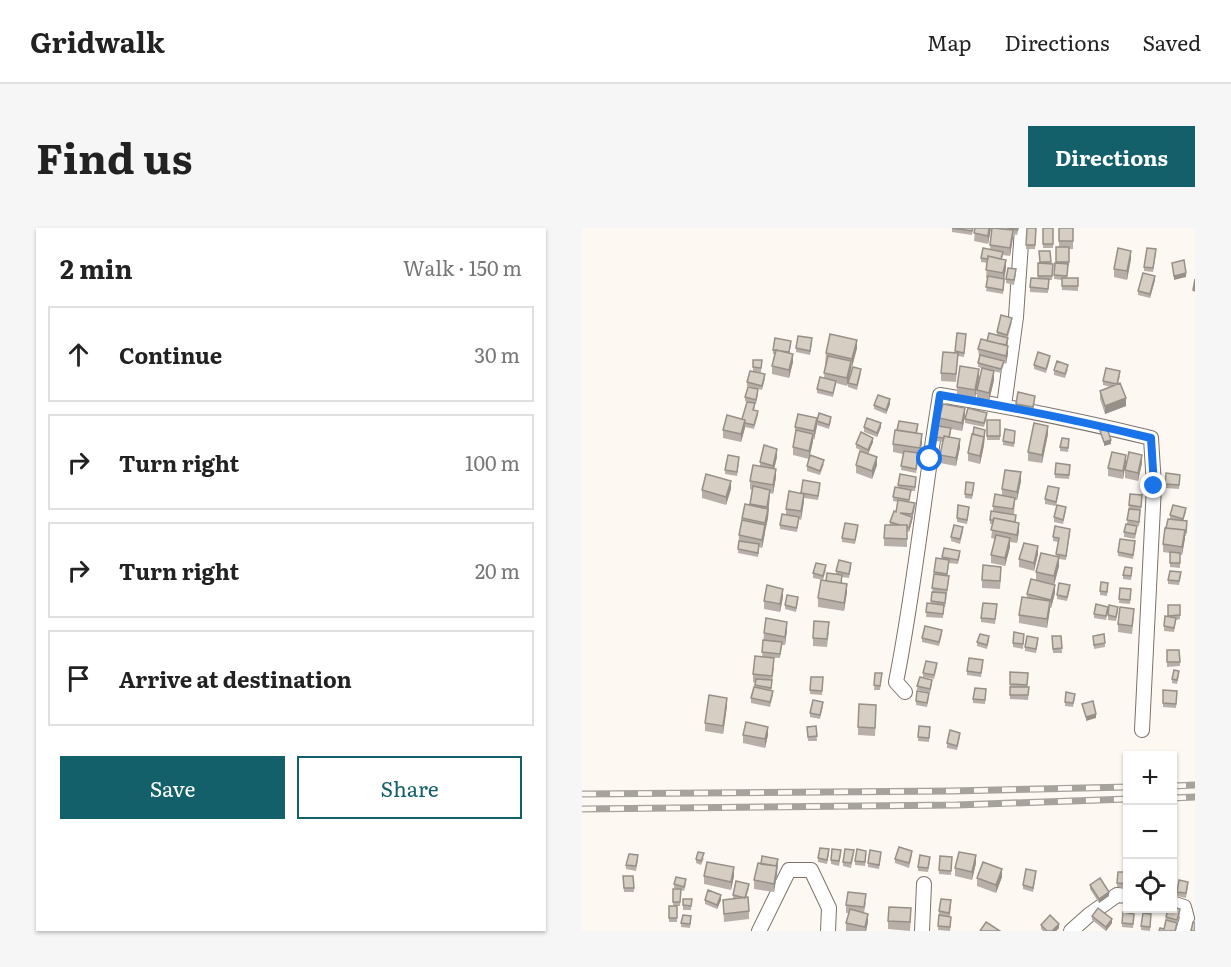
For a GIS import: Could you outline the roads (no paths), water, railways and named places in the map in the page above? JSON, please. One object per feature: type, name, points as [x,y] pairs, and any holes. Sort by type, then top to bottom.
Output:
[{"type":"street","points":[[1005,406],[1016,317],[1022,228]]},
{"type":"street","points":[[905,692],[896,682],[905,637],[940,395],[1094,424],[1151,438],[1154,486],[1142,730]]},
{"type":"street","points":[[759,931],[789,870],[811,870],[829,908],[828,931]]},
{"type":"street","points":[[922,931],[924,884]]},
{"type":"street","points":[[1071,931],[1117,895],[1123,896]]},
{"type":"street","points":[[1177,904],[1184,907],[1187,918],[1183,931]]},
{"type":"railway","points":[[1177,786],[1195,785]]},
{"type":"railway","points":[[582,794],[1123,787]]},
{"type":"railway","points":[[1177,798],[1195,797]]},
{"type":"railway","points":[[582,809],[957,805],[1123,799]]}]
